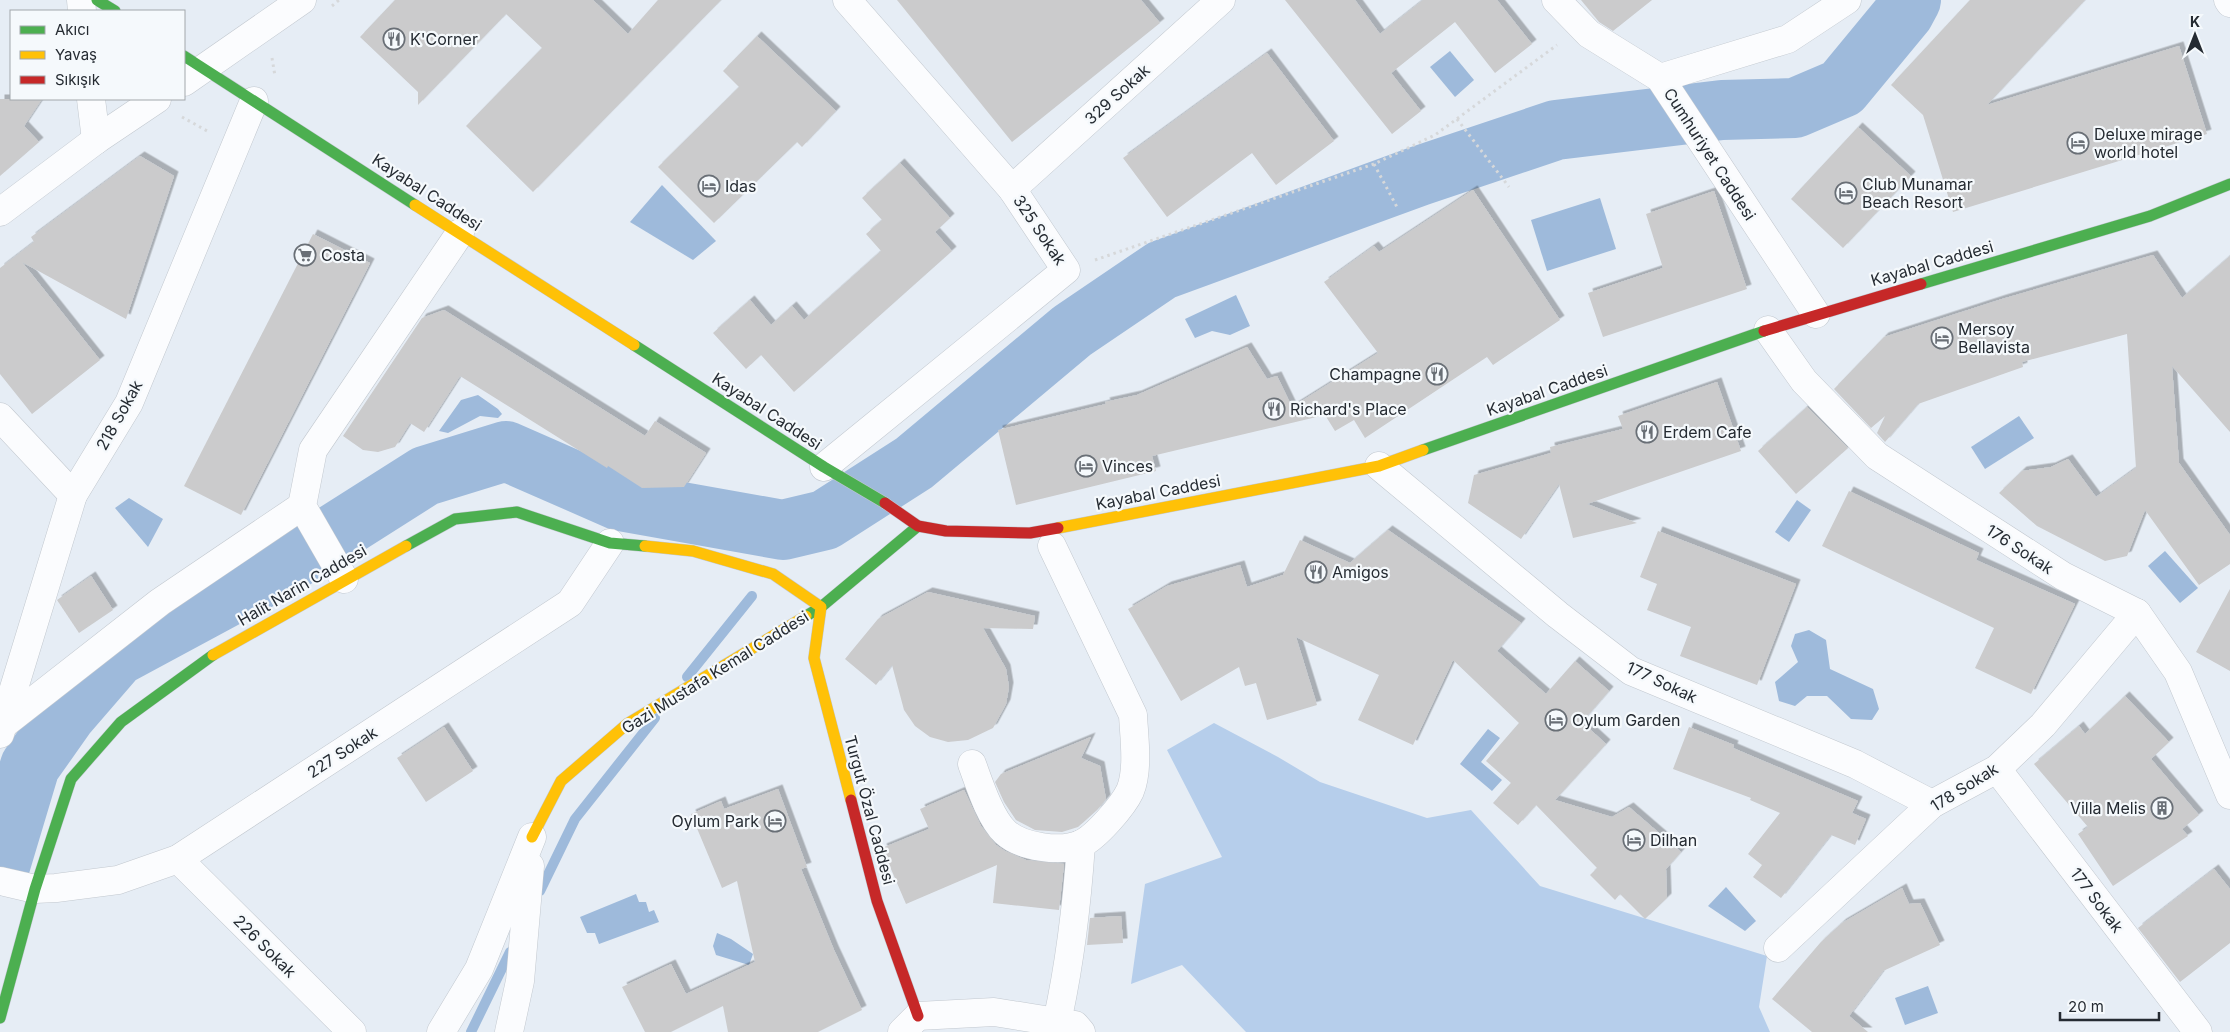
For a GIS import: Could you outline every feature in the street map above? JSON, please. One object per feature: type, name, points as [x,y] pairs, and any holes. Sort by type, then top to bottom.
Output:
[{"type":"street","points":[[97,0],[113,10]]},
{"type":"street","points":[[190,69],[302,0]]},
{"type":"street","name":"325 Sokak","points":[[824,467],[1066,270],[1012,189],[848,0]]},
{"type":"street","name":"329 Sokak","points":[[1012,189],[1221,0]]},
{"type":"street","name":"Cumhuriyet Caddesi","points":[[1556,0],[1589,34],[1660,78],[1713,161],[1816,314]]},
{"type":"street","points":[[1660,78],[1788,39],[1847,0]]},
{"type":"street","name":"Kayabal Caddesi","points":[[190,69],[262,106],[824,467],[902,513],[918,526],[946,531],[1030,533],[1379,466],[1816,314],[2150,216],[2230,184]]},
{"type":"street","points":[[91,100],[96,140]]},
{"type":"street","points":[[0,212],[96,140],[156,100]]},
{"type":"street","name":"218 Sokak","points":[[2,729],[73,495],[129,403],[262,106]]},
{"type":"street","points":[[344,579],[302,506],[313,450],[460,233]]},
{"type":"street","name":"176 Sokak","points":[[1768,330],[1804,381],[1876,456],[2063,576],[2137,613],[2178,672],[2230,794]]},
{"type":"street","points":[[0,416],[73,495]]},
{"type":"street","name":"177 Sokak","points":[[1379,466],[1558,615],[1631,670],[1855,764],[1932,804]]},
{"type":"street","points":[[2,729],[160,602],[302,506]]},
{"type":"street","name":"Halit Narin Caddesi","points":[[0,1018],[35,889],[71,779],[120,722],[211,656],[344,579],[455,519],[517,512],[610,543],[693,551],[773,574],[821,607]]},
{"type":"street","name":"Gazi Mustafa Kemal Caddesi","points":[[441,1032],[479,969],[532,838],[561,781],[633,720],[821,607],[918,526]]},
{"type":"street","name":"227 Sokak","points":[[0,881],[35,889],[118,880],[178,860],[570,603],[610,543]]},
{"type":"street","points":[[972,764],[981,787],[1004,831],[1019,843],[1047,848],[1081,844],[1104,825],[1130,790],[1135,744],[1133,715],[1052,546]]},
{"type":"street","name":"Turgut Özal Caddesi","points":[[821,607],[814,658],[910,1024]]},
{"type":"street","name":"178 Sokak","points":[[1778,948],[1932,804],[1997,769],[2043,725],[2137,613]]},
{"type":"street","name":"177 Sokak","points":[[1997,769],[2198,1032]]},
{"type":"street","name":"Gazi Mustafa Kemal Caddesi","points":[[509,1032],[520,981],[532,838]]},
{"type":"street","points":[[1056,1022],[1068,968],[1076,911],[1081,844]]},
{"type":"street","name":"226 Sokak","points":[[178,860],[352,1032]]},
{"type":"street","points":[[910,1024],[994,1012],[1075,1025],[1081,1032]]},
{"type":"path","points":[[330,8],[339,0]]},
{"type":"path","points":[[1066,270],[1374,164],[1435,135],[1529,67],[1581,26]]},
{"type":"path","points":[[262,106],[278,93],[271,49]]},
{"type":"path","points":[[1457,119],[1509,188]]},
{"type":"path","points":[[1374,164],[1398,210]]},
{"type":"shaded area","points":[[1450,51],[1474,80],[1455,97],[1430,67]]},
{"type":"shaded area","points":[[662,185],[716,241],[693,260],[630,222]]},
{"type":"shaded area","points":[[1600,198],[1616,249],[1547,271],[1531,220]]},
{"type":"shaded area","points":[[1236,295],[1250,326],[1230,335],[1212,331],[1195,338],[1185,319]]},
{"type":"shaded area","points":[[478,395],[502,414],[498,418],[480,416],[448,433],[439,431],[461,400]]},
{"type":"shaded area","points":[[2019,416],[2034,438],[1985,469],[1971,447]]},
{"type":"shaded area","points":[[129,498],[163,519],[148,547],[115,508]]},
{"type":"shaded area","points":[[1797,500],[1811,510],[1789,542],[1775,532]]},
{"type":"shaded area","points":[[2165,551],[2198,588],[2180,603],[2148,566]]},
{"type":"shaded area","points":[[1809,630],[1826,640],[1830,669],[1873,689],[1879,709],[1872,720],[1851,719],[1827,696],[1807,696],[1795,706],[1779,701],[1775,682],[1798,662],[1791,646],[1795,634]]},
{"type":"shaded area","points":[[1214,723],[1320,782],[1427,818],[1471,810],[1540,886],[1767,956],[1759,1007],[1770,1032],[1246,1032],[1182,965],[1131,984],[1145,884],[1222,857],[1167,750]]},
{"type":"shaded area","points":[[1488,729],[1500,738],[1481,762],[1502,780],[1492,791],[1460,764]]},
{"type":"shaded area","points":[[1726,887],[1756,921],[1745,931],[1708,906]]},
{"type":"shaded area","points":[[636,894],[639,902],[646,902],[649,912],[654,910],[659,922],[599,944],[595,933],[587,933],[580,917]]},
{"type":"shaded area","points":[[717,933],[731,939],[753,954],[749,965],[716,955],[713,946]]},
{"type":"shaded area","points":[[1928,986],[1938,1013],[1905,1025],[1895,998]]},
{"type":"building","points":[[395,0],[593,0],[628,34],[658,0],[721,0],[533,192],[466,126],[542,48],[506,14],[418,105],[418,92],[360,37]]},
{"type":"building","points":[[897,0],[1141,0],[1160,23],[1012,142]]},
{"type":"building","points":[[1285,0],[1355,0],[1380,34],[1423,0],[1497,0],[1532,44],[1495,73],[1455,22],[1391,73],[1421,111],[1392,134]]},
{"type":"building","points":[[1581,0],[1652,0],[1613,31],[1599,22]]},
{"type":"building","points":[[1970,0],[2085,0],[1987,105],[2179,46],[2207,134],[1953,212],[1923,115],[1891,85]]},
{"type":"building","points":[[757,36],[836,111],[802,147],[797,142],[714,223],[658,167],[739,87],[723,71]]},
{"type":"building","points":[[1267,53],[1334,141],[1276,185],[1252,153],[1167,217],[1123,158]]},
{"type":"building","points":[[0,99],[41,100],[24,126],[39,142],[0,176]]},
{"type":"building","points":[[1858,127],[1911,176],[1843,248],[1791,199]]},
{"type":"building","points":[[140,156],[174,176],[126,319],[22,262],[100,360],[32,414],[0,374],[0,268],[34,242],[31,237]]},
{"type":"building","points":[[900,163],[950,218],[935,232],[952,251],[794,392],[761,355],[746,369],[713,333],[750,300],[771,325],[792,306],[804,320],[881,251],[866,234],[882,220],[862,198]]},
{"type":"building","points":[[1473,190],[1560,320],[1493,365],[1487,357],[1365,438],[1354,420],[1335,431],[1325,415],[1152,456],[1156,471],[1016,505],[998,430],[1137,395],[1247,347],[1267,379],[1277,376],[1292,407],[1378,353],[1324,282],[1374,246],[1379,252]]},
{"type":"building","points":[[1714,191],[1747,289],[1603,337],[1588,293],[1663,268],[1646,214]]},
{"type":"building","points":[[313,234],[370,263],[241,515],[184,486]]},
{"type":"building","points":[[2153,255],[2182,298],[2230,256],[2230,432],[2172,366],[2179,463],[2230,535],[2230,564],[2199,585],[2145,510],[2127,556],[2105,561],[2037,526],[1999,493],[2022,471],[2051,467],[2068,459],[2096,497],[2136,468],[2127,334],[2022,362],[2023,367],[1918,404],[1885,442],[1877,433],[1885,416],[1871,428],[1834,389],[1884,337],[2002,299]]},
{"type":"building","points":[[444,310],[645,436],[655,421],[706,453],[684,487],[642,488],[460,376],[424,432],[410,423],[395,447],[378,452],[363,450],[343,436],[422,318]]},
{"type":"building","points":[[1717,382],[1741,451],[1587,504],[1637,523],[1573,538],[1559,484],[1521,539],[1468,503],[1474,475],[1551,453],[1550,447],[1623,429],[1618,416]]},
{"type":"building","points":[[1807,407],[1848,448],[1796,494],[1758,451]]},
{"type":"building","points":[[1849,491],[1979,553],[1976,560],[2075,604],[2031,694],[1975,668],[1994,628],[1822,546]]},
{"type":"building","points":[[1388,530],[1521,623],[1497,651],[1546,694],[1575,661],[1609,691],[1582,722],[1606,744],[1555,800],[1612,817],[1629,807],[1681,852],[1666,869],[1667,898],[1645,919],[1620,894],[1615,900],[1590,875],[1597,868],[1536,805],[1518,825],[1493,803],[1511,783],[1486,761],[1519,723],[1453,660],[1413,745],[1358,720],[1379,675],[1296,637],[1317,705],[1267,720],[1256,683],[1245,686],[1239,667],[1181,701],[1128,609],[1167,586],[1240,565],[1247,587],[1283,575],[1300,540],[1350,563]]},
{"type":"building","points":[[1658,531],[1796,584],[1757,685],[1680,656],[1691,627],[1647,610],[1657,584],[1640,577]]},
{"type":"building","points":[[91,576],[113,610],[79,633],[57,600]]},
{"type":"building","points":[[2230,589],[2230,671],[2196,652]]},
{"type":"building","points":[[928,592],[1035,616],[1033,629],[983,628],[1006,669],[1009,687],[1006,704],[993,728],[968,740],[948,742],[930,737],[915,726],[904,710],[892,665],[876,685],[845,659],[878,619]]},
{"type":"building","points":[[2125,696],[2169,742],[2151,759],[2199,815],[2182,829],[2188,836],[2113,886],[2078,834],[2088,827],[2034,764],[2079,726],[2085,734]]},
{"type":"building","points":[[444,727],[473,771],[426,802],[397,758]]},
{"type":"building","points":[[1689,727],[1734,745],[1733,748],[1858,801],[1852,813],[1866,819],[1855,845],[1831,835],[1781,898],[1753,877],[1762,865],[1748,854],[1780,813],[1750,800],[1751,798],[1673,769]]},
{"type":"building","points":[[1091,737],[1081,758],[1100,766],[1106,799],[1097,810],[1078,827],[1062,832],[1035,830],[1016,820],[1004,802],[995,782],[1001,774]]},
{"type":"building","points":[[778,789],[807,867],[801,869],[834,950],[862,1010],[818,1032],[728,1032],[723,1006],[671,1032],[645,1032],[622,987],[671,964],[686,994],[755,962],[737,881],[722,888],[691,814],[721,801],[724,809]]},
{"type":"building","points":[[964,790],[981,826],[996,845],[1026,860],[1064,864],[1059,910],[993,903],[997,865],[906,904],[882,848],[929,829],[920,809]]},
{"type":"building","points":[[2214,869],[2230,889],[2230,943],[2180,982],[2138,928]]},
{"type":"building","points":[[1902,888],[1909,904],[1920,903],[1940,945],[1883,971],[1849,1016],[1868,1032],[1812,1032],[1772,999],[1821,942],[1842,923]]},
{"type":"building","points":[[1121,916],[1123,943],[1087,945],[1090,918]]},
{"type":"waterway","points":[[0,866],[30,766],[66,715],[117,656],[277,570],[425,476],[506,451],[620,501],[783,530],[825,520],[914,463],[1072,331],[1162,270],[1419,176],[1556,130],[1722,110],[1795,108],[1842,88],[1904,13],[1911,0]]},
{"type":"waterway","points":[[787,550],[808,524]]},
{"type":"waterway","points":[[687,677],[752,596]]},
{"type":"waterway","points":[[540,891],[575,819],[655,718]]},
{"type":"waterway","points":[[471,1032],[510,952]]},
{"type":"traffic: fast","points":[[97,0],[113,10]]},
{"type":"traffic: fast","points":[[185,57],[415,205]]},
{"type":"traffic: fast","points":[[1921,284],[2150,216],[2230,184]]},
{"type":"traffic: fast","points":[[1423,450],[1764,331]]},
{"type":"traffic: fast","points":[[634,345],[824,467],[885,503]]},
{"type":"traffic: fast","points":[[406,546],[455,519],[517,512],[610,543],[645,546]]},
{"type":"traffic: fast","points":[[806,616],[821,607],[918,526]]},
{"type":"traffic: fast","points":[[0,1018],[35,889],[71,779],[121,722],[213,655]]},
{"type":"traffic: slow","points":[[415,205],[634,345]]},
{"type":"traffic: slow","points":[[1058,528],[1379,466],[1423,450]]},
{"type":"traffic: slow","points":[[213,655],[406,546]]},
{"type":"traffic: slow","points":[[645,546],[693,551],[773,574],[821,607],[814,658],[851,800]]},
{"type":"traffic: slow","points":[[532,837],[561,781],[627,724],[806,616]]},
{"type":"traffic: jam","points":[[1764,331],[1921,284]]},
{"type":"traffic: jam","points":[[885,503],[918,526],[946,531],[1030,533],[1058,528]]},
{"type":"traffic: jam","points":[[851,800],[877,901],[918,1016]]},
{"type":"place","name":"K'Corner","points":[[394,39]]},
{"type":"place","name":"Deluxe mirage world hotel","points":[[2078,143]]},
{"type":"place","name":"Idas","points":[[709,186]]},
{"type":"place","name":"Club Munamar Beach Resort","points":[[1846,193]]},
{"type":"place","name":"Costa","points":[[305,255]]},
{"type":"place","name":"Mersoy Bellavista","points":[[1942,338]]},
{"type":"place","name":"Champagne","points":[[1437,374]]},
{"type":"place","name":"Richard's Place","points":[[1274,409]]},
{"type":"place","name":"Erdem Cafe","points":[[1647,432]]},
{"type":"place","name":"Vinces","points":[[1086,466]]},
{"type":"place","name":"Amigos","points":[[1316,572]]},
{"type":"place","name":"Oylum Garden","points":[[1556,720]]},
{"type":"place","name":"Villa Melis","points":[[2162,808]]},
{"type":"place","name":"Oylum Park","points":[[775,821]]},
{"type":"place","name":"Dilhan","points":[[1634,840]]}]
